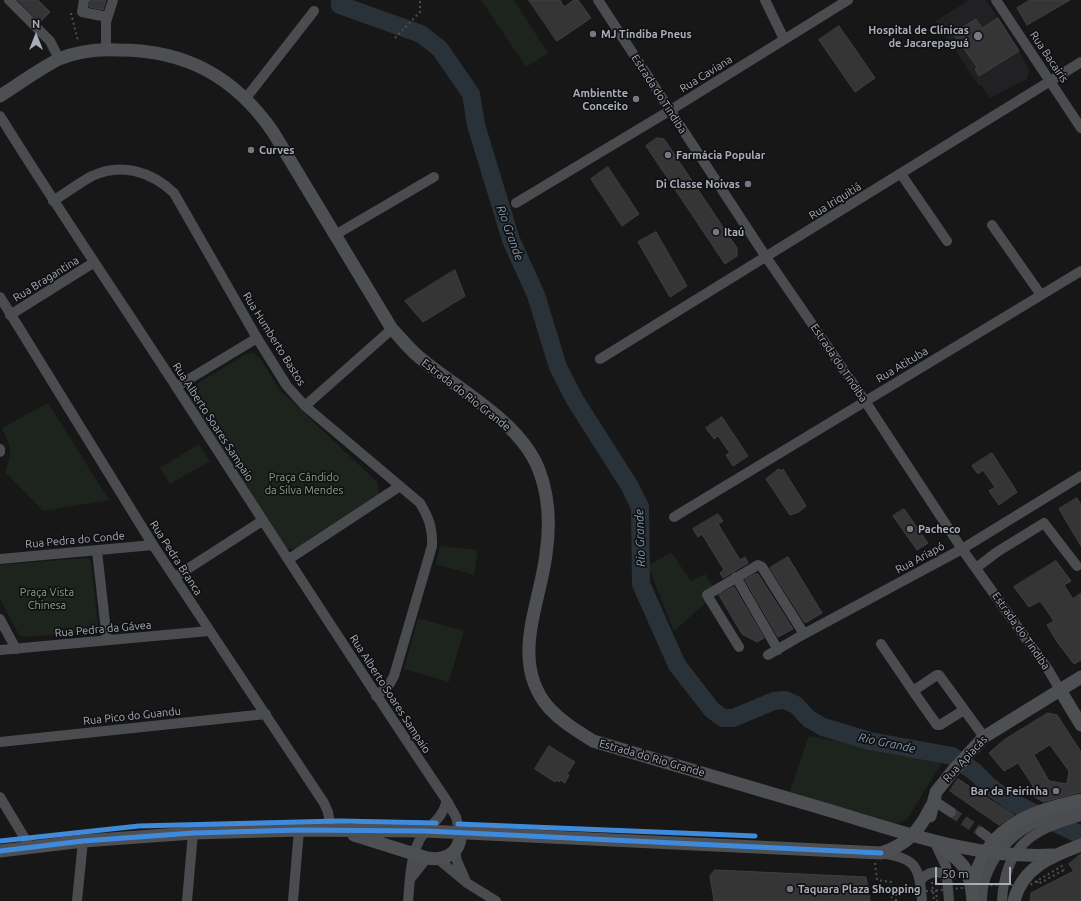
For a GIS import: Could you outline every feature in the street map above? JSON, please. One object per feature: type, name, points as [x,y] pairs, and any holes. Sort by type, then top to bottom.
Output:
[{"type":"main road","name":"Estrada do Rio Grande","points":[[0,96],[59,59],[80,52],[141,50],[166,55],[189,62],[227,82],[246,98],[273,132],[392,329],[418,356],[503,422],[526,445],[539,470],[546,498],[548,526],[546,555],[528,636],[530,666],[536,687],[549,707],[567,724],[593,741],[912,836],[999,854],[1053,855]]},
{"type":"main road","name":"Rua Apiacás","points":[[934,841],[930,825],[932,803],[936,792],[972,749],[984,737],[1081,677]]},
{"type":"main road","name":"Estrada do Tindiba","points":[[1060,690],[1081,725]]},
{"type":"main road","points":[[0,851],[83,841],[193,834],[299,830],[426,831],[878,856],[896,847],[912,836],[922,826],[932,803]]},
{"type":"main road","points":[[973,895],[975,877],[986,852],[993,841],[1020,819],[1050,807],[1080,808]]},
{"type":"main road","points":[[335,831],[433,858],[446,857],[455,852],[459,845],[460,833]]},
{"type":"main road","points":[[934,841],[951,853],[966,867],[973,895]]},
{"type":"main road","points":[[1014,901],[1021,884],[1029,873],[1053,855],[1081,845]]},
{"type":"street","points":[[9,0],[50,41],[59,59]]},
{"type":"street","points":[[84,0],[82,12],[107,17]]},
{"type":"street","points":[[106,50],[107,17],[113,0]]},
{"type":"street","name":"Estrada do Tindiba","points":[[598,0],[669,111],[766,257],[865,401],[962,549],[1049,671],[1060,690]]},
{"type":"street","points":[[765,0],[784,39]]},
{"type":"street","name":"Rua Caviana","points":[[516,203],[669,111],[784,39],[832,4],[848,0]]},
{"type":"street","name":"Rua Bacairis","points":[[996,0],[1081,128]]},
{"type":"street","points":[[246,98],[314,11]]},
{"type":"street","name":"Rua Iriquitiá","points":[[600,359],[1081,62]]},
{"type":"street","name":"Rua Alberto Soares Sampaio","points":[[0,116],[262,521],[289,559],[376,696],[447,801],[456,817],[460,833]]},
{"type":"street","name":"Rua Humberto Bastos","points":[[54,201],[92,176],[106,172],[121,170],[140,171],[163,182],[174,193],[257,338],[287,386],[305,406],[420,503],[428,517],[432,531],[432,546],[394,676],[389,685],[376,696]]},
{"type":"street","points":[[901,174],[947,241]]},
{"type":"street","points":[[335,234],[434,176]]},
{"type":"street","points":[[992,225],[1041,295]]},
{"type":"street","name":"Rua Bragantina","points":[[10,315],[94,263]]},
{"type":"street","name":"Rua Atituba","points":[[674,517],[1081,271]]},
{"type":"street","name":"Rua Pedra Branca","points":[[0,297],[153,545],[324,803],[335,831]]},
{"type":"street","points":[[305,406],[392,329]]},
{"type":"street","points":[[176,387],[257,338]]},
{"type":"street","name":"Rua Ariapó","points":[[768,655],[962,549],[1081,476]]},
{"type":"street","points":[[289,559],[400,486]]},
{"type":"street","points":[[175,577],[262,521]]},
{"type":"street","points":[[976,568],[997,552],[1044,523],[1076,566]]},
{"type":"street","name":"Rua Pedra do Conde","points":[[0,559],[153,545]]},
{"type":"street","points":[[97,551],[107,640]]},
{"type":"street","points":[[739,647],[707,597],[708,594],[736,577],[760,565],[804,634]]},
{"type":"street","points":[[736,577],[778,650]]},
{"type":"street","points":[[0,618],[16,649]]},
{"type":"street","name":"Rua Pedra da Gávea","points":[[0,650],[209,631]]},
{"type":"street","points":[[882,644],[937,725],[940,725],[964,710]]},
{"type":"street","points":[[913,691],[939,675],[984,737]]},
{"type":"street","name":"Rua Pico do Guandu","points":[[0,742],[266,714]]},
{"type":"street","points":[[0,797],[30,847]]},
{"type":"street","points":[[408,901],[414,854],[426,831],[441,816],[447,801]]},
{"type":"street","points":[[932,803],[951,812]]},
{"type":"street","points":[[982,901],[984,882],[991,865],[999,854],[1021,831],[1080,808]]},
{"type":"street","points":[[1002,901],[1006,875],[1015,855],[1026,840],[1041,824]]},
{"type":"street","points":[[293,901],[299,830]]},
{"type":"street","points":[[981,832],[993,841]]},
{"type":"street","points":[[187,901],[193,834]]},
{"type":"street","points":[[77,901],[83,841]]},
{"type":"street","points":[[934,841],[942,854],[947,875],[950,901]]},
{"type":"street","points":[[455,852],[466,883]]},
{"type":"street","points":[[878,856],[901,856],[908,860],[918,872],[922,901]]},
{"type":"street","points":[[411,878],[433,858],[466,883],[496,901]]},
{"type":"street","points":[[920,881],[928,874],[934,872],[947,875]]},
{"type":"path","points":[[395,38],[420,12],[420,0]]},
{"type":"path","points":[[71,13],[80,52]]},
{"type":"path","points":[[878,856],[877,880],[891,882],[892,901]]},
{"type":"path","points":[[896,901],[896,894],[936,890],[1030,885],[1062,866],[1064,870],[1038,884],[1029,873]]},
{"type":"path","points":[[932,881],[934,901]]},
{"type":"path","points":[[936,890],[937,901]]},
{"type":"shaded area","name":"Hospital de Clínicas de Jacarepaguá","points":[[969,0],[986,0],[1019,51],[1029,70],[1027,79],[990,98],[981,85],[979,86],[936,21]]},
{"type":"green space","points":[[481,0],[514,0],[548,53],[526,67]]},
{"type":"green space","name":"Praça Cândido da Silva Mendes","points":[[253,353],[259,357],[280,390],[377,482],[379,494],[298,550],[285,548],[188,400],[187,393],[190,388],[246,354]]},
{"type":"green space","points":[[48,403],[109,500],[43,511],[5,472],[10,450],[2,428]]},
{"type":"green space","points":[[199,444],[210,461],[170,484],[160,468]]},
{"type":"green space","points":[[440,546],[478,550],[474,575],[436,564]]},
{"type":"green space","points":[[671,552],[691,581],[705,574],[717,593],[674,631],[648,566]]},
{"type":"green space","name":"Praça Vista Chinesa","points":[[85,558],[89,559],[91,562],[98,626],[93,632],[22,637],[18,633],[0,599],[0,565]]},
{"type":"green space","points":[[418,618],[464,631],[449,682],[404,669]]},
{"type":"green space","points":[[809,736],[943,761],[907,819],[899,823],[889,823],[789,794]]},
{"type":"building","points":[[18,0],[38,0],[50,12],[40,22]]},
{"type":"building","points":[[90,0],[106,0],[103,10],[89,7]]},
{"type":"building","points":[[529,0],[560,0],[564,7],[574,0],[578,0],[591,18],[557,41]]},
{"type":"building","points":[[1030,0],[1070,0],[1027,25],[1017,8]]},
{"type":"building","points":[[998,18],[1019,51],[979,76],[975,69],[977,67],[955,36],[965,30],[963,27],[976,19],[982,28]]},
{"type":"building","points":[[839,26],[875,78],[855,92],[819,40]]},
{"type":"building","points":[[657,138],[664,139],[737,248],[737,256],[725,264],[646,146]]},
{"type":"building","points":[[608,167],[639,214],[622,226],[591,179]]},
{"type":"building","points":[[656,232],[687,286],[670,297],[638,242]]},
{"type":"building","points":[[455,270],[465,296],[423,322],[405,301]]},
{"type":"building","points":[[722,417],[748,456],[733,466],[726,455],[730,453],[718,436],[714,439],[706,428]]},
{"type":"building","points":[[992,453],[1017,492],[999,505],[989,491],[995,487],[983,470],[978,474],[972,466]]},
{"type":"building","points":[[779,469],[780,471],[783,469],[806,506],[799,512],[790,515],[766,479]]},
{"type":"building","points":[[1077,498],[1081,505],[1081,546],[1059,509]]},
{"type":"building","name":"Pacheco","points":[[904,509],[928,543],[917,550],[893,516]]},
{"type":"building","points":[[718,514],[723,521],[718,524],[740,560],[745,557],[748,563],[723,578],[720,573],[724,570],[702,534],[698,537],[693,529]]},
{"type":"building","points":[[788,557],[822,613],[805,623],[770,568]]},
{"type":"building","points":[[1056,561],[1071,581],[1064,585],[1073,599],[1081,593],[1081,660],[1074,664],[1058,643],[1047,625],[1054,621],[1040,601],[1029,607],[1014,587]]},
{"type":"building","points":[[755,574],[758,574],[793,629],[778,637],[745,580]]},
{"type":"building","points":[[734,587],[764,638],[757,642],[742,634],[719,595]]},
{"type":"building","points":[[1048,713],[1057,715],[1081,752],[1081,792],[1043,802],[1030,794],[1033,786],[1018,763],[1004,771],[989,753],[1004,740]],"holes":[[[1050,745],[1069,771],[1067,784],[1049,781],[1034,755]]]},
{"type":"building","points":[[549,746],[575,762],[567,774],[569,775],[565,783],[560,780],[559,782],[556,780],[555,782],[535,769]]},
{"type":"building","points":[[958,779],[1014,815],[999,825],[950,791]]},
{"type":"building","points":[[1081,854],[1081,901],[1030,901],[1031,893],[1074,871],[1069,864]]},
{"type":"building","name":"Taquara Plaza Shopping","points":[[715,870],[866,877],[870,901],[714,901],[710,876]]},
{"type":"waterway","name":"Rio Grande","points":[[340,0],[340,5],[421,34],[440,49],[471,94],[476,125],[511,240],[536,295],[558,367],[575,400],[629,485],[640,507],[641,584],[677,665],[712,710],[723,718],[733,718],[774,701],[785,700],[796,705],[809,719],[823,727],[870,741],[952,756],[975,772],[989,786],[1011,802],[1081,835]]},
{"type":"tunnel","points":[[951,812],[981,832]]},
{"type":"cycle path","points":[[0,841],[139,826],[339,821],[436,823]]},
{"type":"cycle path","points":[[458,824],[755,836]]},
{"type":"cycle path","points":[[0,851],[83,841],[193,833],[299,830],[426,831],[881,853]]},
{"type":"place","name":"MJ Tindiba Pneus","points":[[593,34]]},
{"type":"place","name":"Hospital de Clínicas de Jacarepaguá","points":[[978,36]]},
{"type":"place","name":"Ambientte Conceito","points":[[636,99]]},
{"type":"place","name":"Curves","points":[[251,150]]},
{"type":"place","name":"Farmácia Popular","points":[[668,155]]},
{"type":"place","name":"Di Classe Noivas","points":[[748,184]]},
{"type":"place","name":"Itaú","points":[[716,232]]},
{"type":"place","name":"Pacheco","points":[[910,529]]},
{"type":"place","name":"Bar da Feirinha","points":[[1056,791]]},
{"type":"place","name":"Taquara Plaza Shopping","points":[[790,889]]}]
